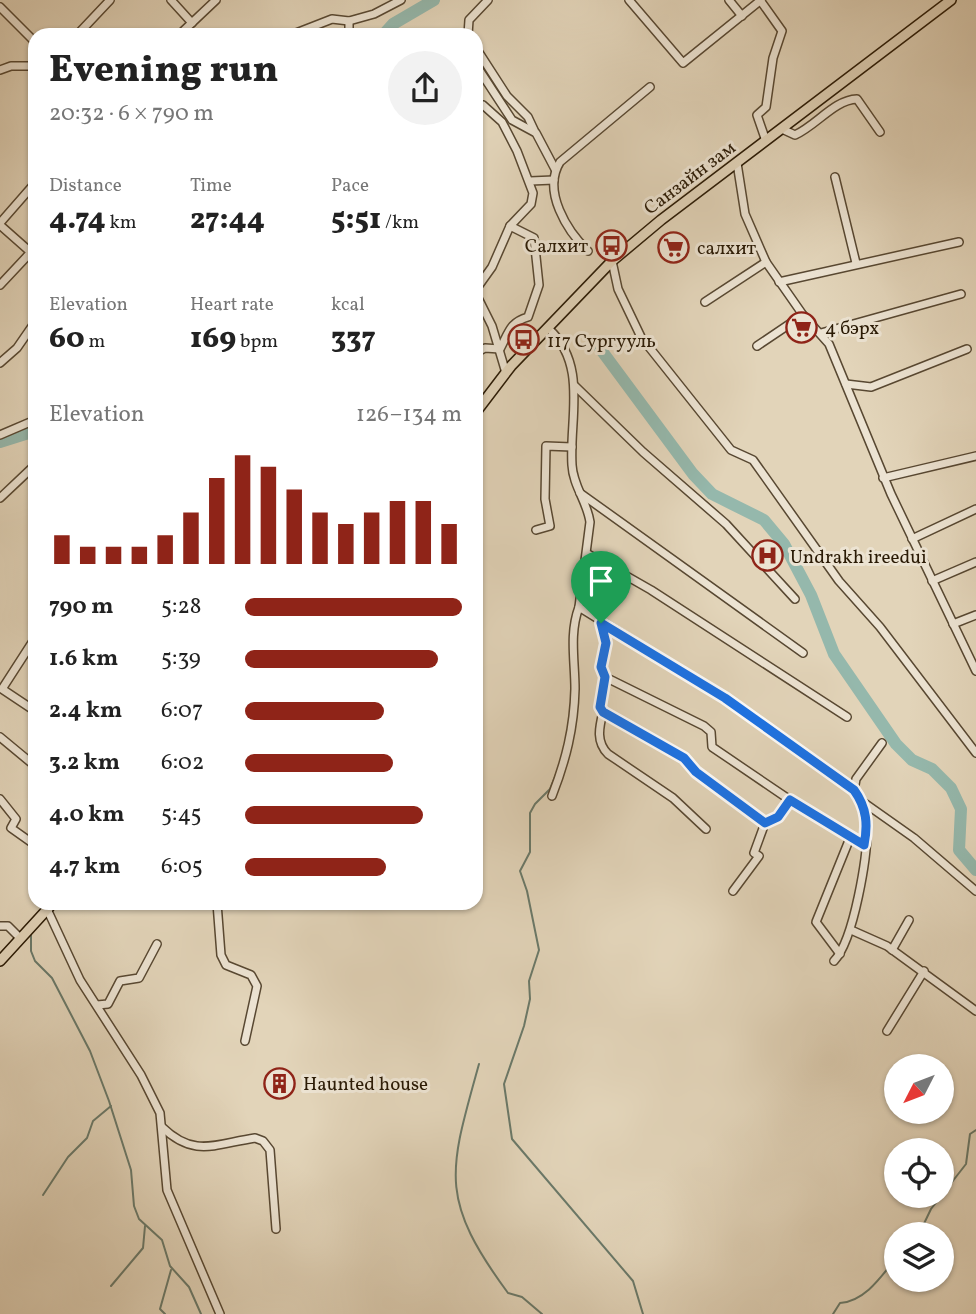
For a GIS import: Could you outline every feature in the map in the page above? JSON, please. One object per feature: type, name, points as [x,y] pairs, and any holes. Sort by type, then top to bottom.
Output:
[{"type":"main road","name":"Санзайн зам","points":[[483,403],[506,373],[612,261],[951,0]]},
{"type":"main road","points":[[0,961],[46,910]]},
{"type":"street","points":[[84,28],[110,0]]},
{"type":"street","points":[[171,0],[192,23]]},
{"type":"street","points":[[187,28],[216,0]]},
{"type":"street","points":[[309,28],[332,19],[349,21],[374,15],[401,0]]},
{"type":"street","points":[[468,28],[469,20],[488,0]]},
{"type":"street","points":[[629,0],[683,63],[761,0],[782,31],[774,58],[766,107],[757,114],[766,141]]},
{"type":"street","points":[[729,0],[741,16]]},
{"type":"street","points":[[0,7],[28,35]]},
{"type":"street","points":[[349,21],[349,28]]},
{"type":"street","points":[[483,59],[507,96],[528,117],[555,169],[554,180],[569,233],[588,251]]},
{"type":"street","points":[[0,70],[11,66],[28,66]]},
{"type":"street","points":[[483,76],[512,120],[536,133]]},
{"type":"street","points":[[555,169],[650,87]]},
{"type":"street","points":[[782,129],[795,135],[809,129],[846,99],[857,99],[880,132]]},
{"type":"street","points":[[483,106],[502,122],[533,193],[531,204],[510,226],[492,267],[483,280]]},
{"type":"street","points":[[737,163],[745,214],[766,262],[803,315],[829,344],[883,478],[976,671]]},
{"type":"street","points":[[835,177],[856,263]]},
{"type":"street","points":[[530,181],[554,180]]},
{"type":"street","points":[[28,191],[0,224],[28,249]]},
{"type":"street","points":[[500,349],[513,323],[528,317],[539,285],[534,239],[510,226]]},
{"type":"street","points":[[779,282],[959,242]]},
{"type":"street","points":[[0,285],[28,259]]},
{"type":"street","points":[[612,261],[618,289],[641,337],[668,374],[731,450],[753,460],[839,581],[880,627],[976,753]]},
{"type":"street","points":[[705,302],[766,262]]},
{"type":"street","points":[[821,333],[961,294]]},
{"type":"street","points":[[483,310],[500,349],[506,373]]},
{"type":"street","points":[[757,346],[803,315]]},
{"type":"street","points":[[549,329],[565,352],[575,385],[572,466],[577,491],[589,511],[588,554],[573,626],[575,686],[570,744],[552,796]]},
{"type":"street","points":[[0,363],[17,348],[28,332]]},
{"type":"street","points":[[483,349],[500,349]]},
{"type":"street","points":[[846,384],[871,387],[967,349]]},
{"type":"street","points":[[575,385],[643,452],[718,516],[795,600]]},
{"type":"street","points":[[0,435],[28,423]]},
{"type":"street","points":[[536,530],[551,526],[545,499],[546,446],[572,447]]},
{"type":"street","points":[[883,478],[976,456]]},
{"type":"street","points":[[0,498],[28,472]]},
{"type":"street","points":[[577,491],[803,653]]},
{"type":"street","points":[[912,539],[976,509]]},
{"type":"street","points":[[588,554],[651,590],[846,717]]},
{"type":"street","points":[[932,581],[976,562]]},
{"type":"street","points":[[579,607],[725,698],[854,790],[862,802],[915,838],[976,891]]},
{"type":"street","points":[[953,624],[976,615]]},
{"type":"street","points":[[601,623],[606,643],[601,667],[605,677],[600,707],[603,712],[684,758],[696,772],[765,823]]},
{"type":"street","points":[[28,649],[2,689],[28,706]]},
{"type":"street","points":[[605,677],[709,729],[712,747],[790,800],[864,845]]},
{"type":"street","points":[[603,712],[599,729],[603,749],[673,798],[706,829]]},
{"type":"street","points":[[0,737],[28,760]]},
{"type":"street","points":[[854,790],[856,779],[882,743]]},
{"type":"street","points":[[0,799],[16,819],[11,828],[28,840]]},
{"type":"street","points":[[733,891],[759,856],[754,853],[765,823],[778,817],[790,800]]},
{"type":"street","points":[[850,838],[816,922],[837,958],[850,930],[862,877],[867,827],[862,802]]},
{"type":"street","points":[[51,910],[62,946],[141,1075],[160,1114],[167,1189],[220,1314]]},
{"type":"street","points":[[218,910],[221,955],[226,965],[251,975],[257,986],[245,1041]]},
{"type":"street","points":[[892,950],[909,920]]},
{"type":"street","points":[[0,926],[8,926],[20,938]]},
{"type":"street","points":[[850,930],[892,950],[976,1011]]},
{"type":"street","points":[[97,1005],[105,1007],[108,1004],[120,981],[139,978],[157,944]]},
{"type":"street","points":[[887,1031],[924,971]]},
{"type":"street","points":[[161,1126],[177,1141],[190,1147],[255,1138],[263,1141],[270,1150],[276,1229]]},
{"type":"waterway","points":[[389,28],[434,0]]},
{"type":"waterway","points":[[596,343],[693,474],[712,494],[764,520],[784,544],[811,595],[834,654],[896,744],[912,760],[932,769],[951,788],[961,809],[959,850],[976,870]]},
{"type":"waterway","points":[[0,442],[28,433]]},
{"type":"waterway","points":[[559,767],[550,789],[530,813],[530,852],[520,871],[527,891],[539,950],[529,981],[530,999],[524,1026],[504,1084],[512,1139],[633,1281],[643,1314]]},
{"type":"waterway","points":[[31,933],[31,951],[35,961],[52,978],[90,1051],[109,1101],[131,1170],[134,1206],[139,1219],[162,1240],[170,1266],[189,1287],[201,1314]]},
{"type":"waterway","points":[[479,1064],[461,1132],[457,1159],[456,1183],[460,1207],[485,1260],[508,1293],[522,1297],[542,1314]]},
{"type":"waterway","points":[[43,1195],[68,1157],[87,1138],[93,1121],[111,1106]]},
{"type":"waterway","points":[[925,1222],[931,1209],[966,1164],[970,1134],[976,1130]]},
{"type":"waterway","points":[[111,1286],[143,1248],[145,1226]]},
{"type":"waterway","points":[[165,1314],[160,1309],[171,1270]]},
{"type":"waterway","points":[[833,1314],[840,1303],[865,1293],[884,1273]]},
{"type":"place","name":"Салхит","points":[[611,245]]},
{"type":"place","name":"салхит","points":[[674,247]]},
{"type":"place","name":"4 бэрх","points":[[802,327]]},
{"type":"place","name":"117 Сургууль","points":[[524,340]]},
{"type":"place","name":"Undrakh ireedui","points":[[767,556]]},
{"type":"place","name":"Haunted house","points":[[280,1083]]},
{"type":"route","points":[[601,623],[725,698],[854,790],[862,802],[866,818],[864,845],[790,800],[778,817],[765,823],[696,772],[684,758],[603,712],[600,707],[605,677],[601,667],[606,643],[601,623]]}]
